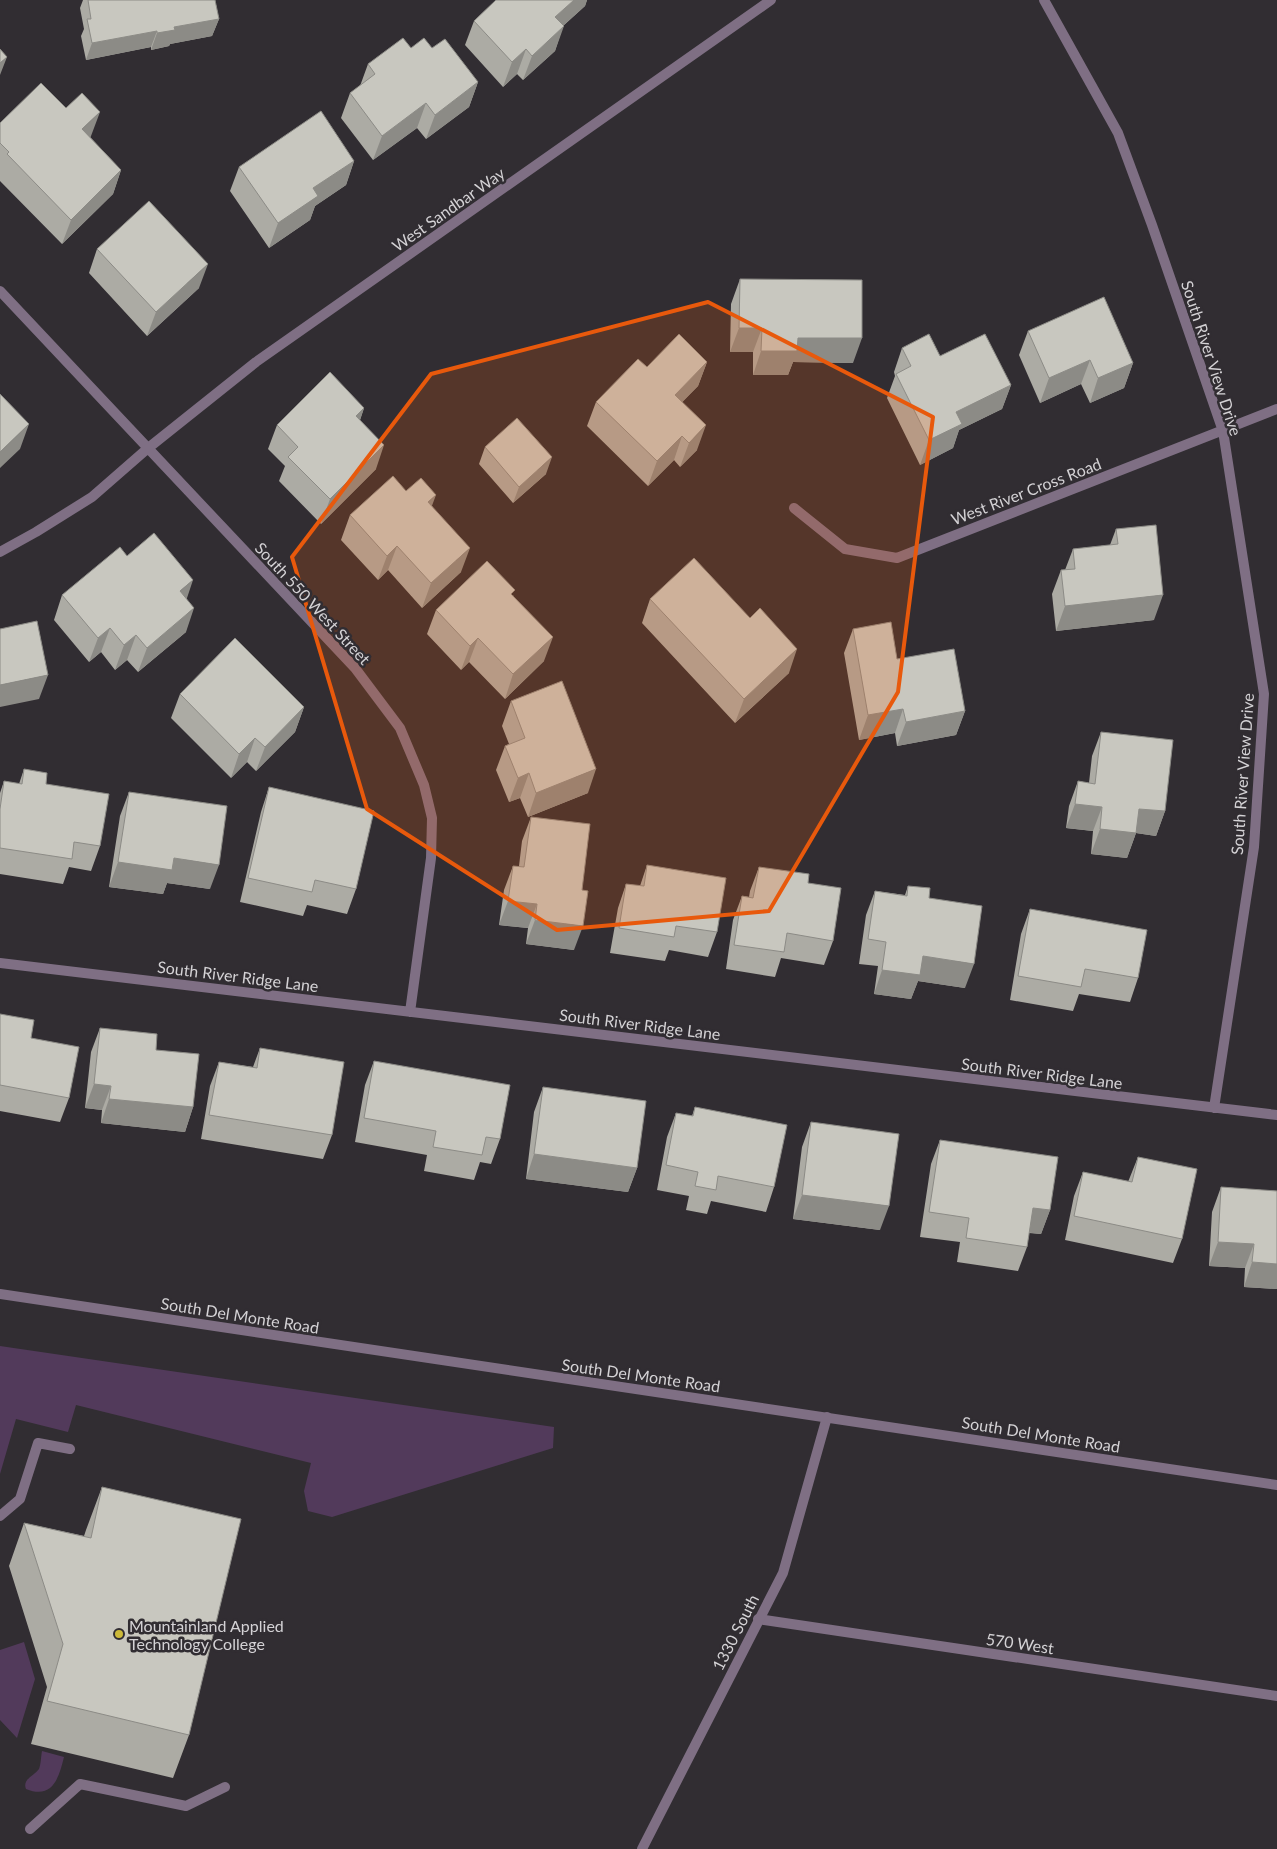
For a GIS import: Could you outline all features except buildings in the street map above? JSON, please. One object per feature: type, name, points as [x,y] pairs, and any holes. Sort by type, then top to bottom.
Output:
[{"type":"street","name":"West Sandbar Way","points":[[0,552],[92,497],[147,449],[256,362],[771,0]]},
{"type":"street","name":"South River View Drive","points":[[1044,0],[1118,133],[1223,431],[1264,694],[1254,847],[1214,1108]]},
{"type":"street","name":"South 550 West Street","points":[[0,291],[355,668],[400,728],[424,785],[432,818],[431,858],[410,1012]]},
{"type":"street","name":"West River Cross Road","points":[[794,508],[845,549],[897,558],[1277,409]]},
{"type":"street","name":"South River Ridge Lane","points":[[0,963],[1277,1115]]},
{"type":"street","name":"South Del Monte Road","points":[[0,1294],[1277,1485]]},
{"type":"street","name":"1330 South","points":[[642,1849],[783,1573],[827,1418]]},
{"type":"street","points":[[0,1516],[20,1499],[38,1442],[70,1449]]},
{"type":"street","name":"570 West","points":[[758,1619],[1277,1696]]},
{"type":"street","points":[[30,1829],[80,1784],[186,1806],[225,1786]]},
{"type":"highlighted area","points":[[708,302],[933,417],[898,692],[769,911],[557,930],[367,809],[292,557],[431,374]]},
{"type":"shaded area","points":[[0,1346],[554,1427],[553,1448],[332,1517],[308,1511],[304,1491],[311,1463],[76,1405],[68,1432],[16,1419],[0,1474]]},
{"type":"shaded area","points":[[24,1642],[35,1679],[17,1738],[0,1720],[0,1650]]},
{"type":"shaded area","points":[[42,1751],[64,1757],[60,1772],[53,1785],[49,1789],[35,1792],[26,1789],[25,1786],[27,1780],[39,1769]]},
{"type":"place","name":"Mountainland Applied Technology College","points":[[119,1634]]}]
